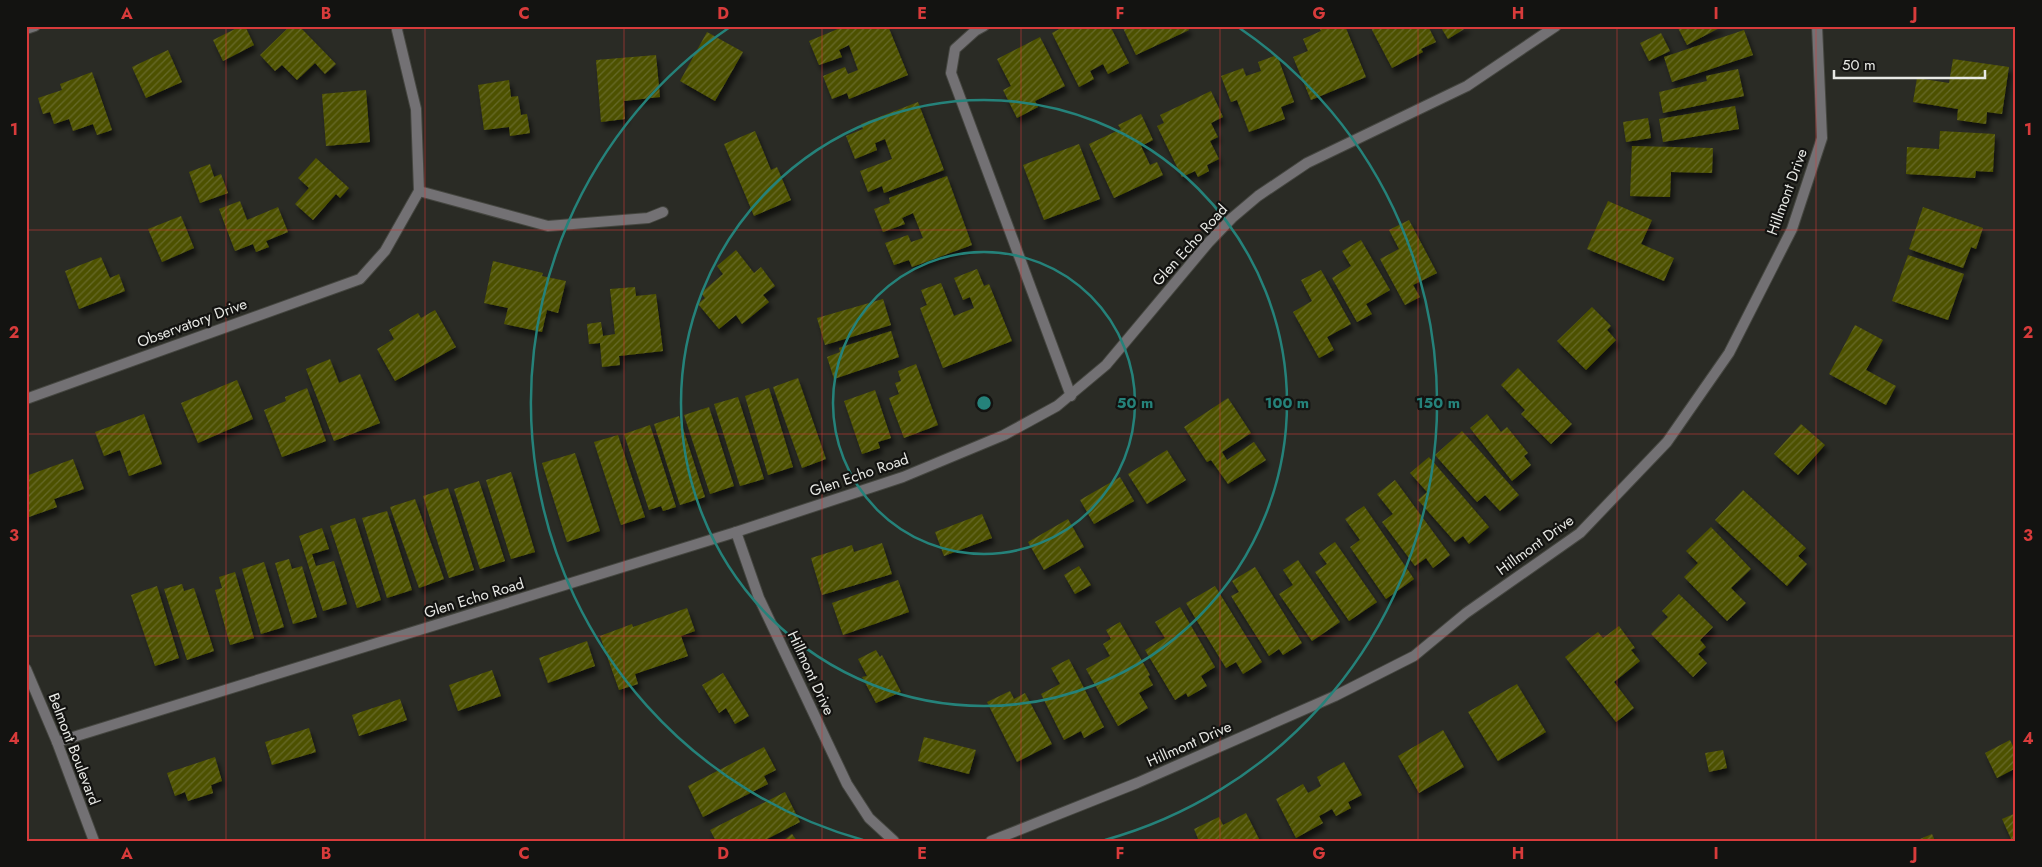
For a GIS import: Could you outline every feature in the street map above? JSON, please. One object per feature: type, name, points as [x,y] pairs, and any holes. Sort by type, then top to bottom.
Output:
[{"type":"street","points":[[26,29],[35,26]]},
{"type":"street","points":[[984,26],[974,31],[955,49],[951,73],[1071,396]]},
{"type":"street","name":"Glen Echo Road","points":[[57,742],[736,532],[912,474],[1004,435],[1058,406],[1106,365],[1209,242],[1232,218],[1258,196],[1308,163],[1467,86],[1545,29],[1556,26]]},
{"type":"street","name":"Hillmont Drive","points":[[991,841],[1137,783],[1335,696],[1414,656],[1466,613],[1580,533],[1667,442],[1729,353],[1792,229],[1822,138],[1817,26]]},
{"type":"street","points":[[396,28],[416,109],[419,191],[548,226],[648,218],[663,212]]},
{"type":"street","name":"Observatory Drive","points":[[26,399],[360,278],[384,250],[419,191]]},
{"type":"street","name":"Hillmont Drive","points":[[736,532],[760,598],[847,784],[869,818],[894,841]]},
{"type":"street","name":"Belmont Boulevard","points":[[26,670],[57,742],[94,841]]},
{"type":"building","points":[[241,26],[245,26],[254,45],[223,61],[213,40]]},
{"type":"building","points":[[290,26],[299,26],[336,64],[325,74],[315,63],[297,80],[282,65],[275,71],[260,55]]},
{"type":"building","points":[[845,26],[888,26],[908,75],[849,99],[847,93],[832,99],[823,76],[845,67],[848,74],[858,70],[849,45],[839,50],[842,57],[819,65],[809,41]]},
{"type":"building","points":[[1065,26],[1110,26],[1129,63],[1108,74],[1103,64],[1090,71],[1094,79],[1079,87],[1052,33]]},
{"type":"building","points":[[1122,26],[1187,26],[1189,30],[1136,55]]},
{"type":"building","points":[[1345,26],[1366,77],[1311,100],[1293,57],[1308,51],[1303,39],[1321,31],[1319,27]]},
{"type":"building","points":[[1370,26],[1428,26],[1436,42],[1421,49],[1423,52],[1392,68]]},
{"type":"building","points":[[1440,26],[1469,26],[1448,39]]},
{"type":"building","points":[[1677,26],[1723,26],[1687,45]]},
{"type":"building","points":[[1744,30],[1753,55],[1672,82],[1664,57]]},
{"type":"building","points":[[707,32],[743,52],[715,101],[680,81]]},
{"type":"building","points":[[1661,33],[1670,51],[1649,61],[1640,43]]},
{"type":"building","points":[[1040,37],[1065,86],[1035,101],[1038,107],[1017,118],[1003,90],[1011,86],[997,59]]},
{"type":"building","points":[[168,50],[182,82],[146,98],[132,67]]},
{"type":"building","points":[[656,55],[660,97],[624,101],[625,119],[601,122],[596,60]]},
{"type":"building","points":[[1277,55],[1294,102],[1281,107],[1285,119],[1249,132],[1237,100],[1231,102],[1221,76],[1243,68],[1246,76],[1261,71],[1258,62]]},
{"type":"building","points":[[1953,59],[2009,67],[2002,114],[1987,112],[1986,124],[1957,120],[1958,109],[1913,102],[1917,78],[1949,83]]},
{"type":"building","points":[[1738,69],[1744,96],[1663,113],[1659,92],[1707,81],[1706,76]]},
{"type":"building","points":[[92,72],[112,130],[97,135],[93,124],[73,131],[69,119],[54,124],[50,112],[43,114],[38,98],[62,90],[60,84]]},
{"type":"building","points":[[509,80],[511,97],[518,96],[521,115],[527,114],[530,133],[510,136],[509,127],[484,130],[478,85]]},
{"type":"building","points":[[366,90],[370,142],[326,146],[322,94]]},
{"type":"building","points":[[1211,91],[1223,117],[1211,123],[1218,137],[1210,141],[1219,159],[1207,165],[1209,171],[1198,177],[1195,171],[1182,177],[1157,126],[1164,123],[1160,115]]},
{"type":"building","points":[[918,102],[944,170],[884,193],[882,186],[868,192],[860,171],[892,159],[885,139],[875,143],[877,150],[855,159],[846,136],[863,129],[861,124]]},
{"type":"building","points":[[1735,106],[1739,129],[1663,142],[1659,119]]},
{"type":"building","points":[[1141,114],[1153,140],[1141,146],[1150,165],[1157,162],[1163,175],[1114,198],[1089,144],[1121,129],[1118,125]]},
{"type":"building","points":[[1648,118],[1651,138],[1626,142],[1623,122]]},
{"type":"building","points":[[755,131],[771,170],[777,167],[791,200],[754,216],[724,144]]},
{"type":"building","points":[[1940,131],[1995,134],[1993,172],[1976,171],[1975,178],[1906,174],[1907,147],[1939,149]]},
{"type":"building","points":[[1079,144],[1100,199],[1044,220],[1023,165]]},
{"type":"building","points":[[1632,146],[1713,148],[1712,173],[1671,172],[1670,197],[1630,196]]},
{"type":"building","points":[[316,158],[349,188],[340,198],[336,194],[313,220],[295,204],[309,188],[298,178]]},
{"type":"building","points":[[210,164],[214,177],[221,174],[228,193],[200,203],[189,172]]},
{"type":"building","points":[[947,176],[972,245],[912,267],[909,260],[894,265],[885,243],[908,235],[911,242],[923,238],[913,213],[902,218],[905,224],[883,232],[874,209],[890,203],[889,198]]},
{"type":"building","points":[[240,201],[247,220],[278,207],[288,232],[266,241],[269,247],[256,252],[253,244],[235,251],[219,209]]},
{"type":"building","points":[[1608,201],[1652,220],[1641,244],[1674,258],[1664,281],[1587,249]]},
{"type":"building","points":[[1923,207],[1983,228],[1976,249],[1971,247],[1963,268],[1909,249]]},
{"type":"building","points":[[181,216],[194,248],[162,262],[148,229]]},
{"type":"building","points":[[1409,220],[1437,273],[1413,285],[1420,297],[1405,305],[1380,259],[1399,249],[1389,230]]},
{"type":"building","points":[[1361,240],[1390,290],[1366,304],[1372,314],[1357,322],[1332,278],[1351,266],[1342,251]]},
{"type":"building","points":[[736,250],[754,273],[761,267],[775,286],[763,295],[769,302],[742,324],[736,315],[719,329],[698,304],[705,298],[701,293],[723,274],[717,266]]},
{"type":"building","points":[[1908,255],[1964,274],[1948,320],[1892,301]]},
{"type":"building","points":[[101,257],[110,278],[119,274],[125,291],[79,309],[65,271]]},
{"type":"building","points":[[493,261],[543,273],[542,276],[566,281],[558,313],[547,310],[542,332],[504,324],[508,308],[484,303]]},
{"type":"building","points":[[977,269],[984,286],[989,284],[1012,341],[943,368],[920,308],[927,305],[921,290],[941,283],[954,316],[974,308],[970,297],[963,300],[954,278]]},
{"type":"building","points":[[1321,270],[1351,324],[1327,337],[1334,350],[1319,358],[1293,312],[1312,301],[1301,280]]},
{"type":"building","points":[[635,287],[636,296],[656,294],[663,351],[619,356],[620,365],[602,367],[600,343],[589,344],[587,324],[601,322],[603,336],[615,334],[610,289]]},
{"type":"building","points":[[883,299],[891,325],[825,345],[817,318]]},
{"type":"building","points":[[1592,307],[1611,326],[1607,330],[1616,340],[1586,370],[1557,341]]},
{"type":"building","points":[[435,310],[456,347],[395,381],[377,349],[394,339],[389,330],[418,313],[421,318]]},
{"type":"building","points":[[1855,325],[1883,340],[1866,370],[1896,386],[1886,405],[1829,374]]},
{"type":"building","points":[[891,331],[899,357],[834,379],[827,357],[840,352],[839,348]]},
{"type":"building","points":[[330,359],[339,383],[360,374],[380,423],[334,441],[306,369]]},
{"type":"building","points":[[916,364],[938,425],[904,438],[889,398],[899,394],[895,383],[901,381],[898,371]]},
{"type":"building","points":[[1518,368],[1572,424],[1551,444],[1521,414],[1525,410],[1501,385]]},
{"type":"building","points":[[798,378],[826,459],[802,468],[773,387]]},
{"type":"building","points":[[237,380],[253,419],[198,443],[181,403]]},
{"type":"building","points":[[307,388],[326,441],[282,457],[264,410],[286,401],[285,397]]},
{"type":"building","points":[[769,388],[793,467],[768,475],[745,396]]},
{"type":"building","points":[[875,390],[891,438],[878,442],[880,448],[862,454],[844,401]]},
{"type":"building","points":[[738,397],[764,479],[740,486],[714,404]]},
{"type":"building","points":[[1228,398],[1251,433],[1222,452],[1227,460],[1254,442],[1266,460],[1228,484],[1211,460],[1207,462],[1184,427]]},
{"type":"building","points":[[709,407],[734,486],[710,494],[684,415]]},
{"type":"building","points":[[144,414],[162,464],[129,476],[120,450],[104,456],[95,432]]},
{"type":"building","points":[[1487,414],[1501,432],[1507,427],[1528,453],[1524,456],[1531,465],[1512,481],[1470,428]]},
{"type":"building","points":[[679,416],[705,497],[680,505],[654,424]]},
{"type":"building","points":[[1801,424],[1825,445],[1798,475],[1774,454]]},
{"type":"building","points":[[650,425],[676,507],[663,511],[661,506],[649,510],[624,434]]},
{"type":"building","points":[[1462,431],[1519,495],[1500,511],[1485,495],[1477,502],[1435,455]]},
{"type":"building","points":[[618,435],[645,517],[621,525],[594,442]]},
{"type":"building","points":[[1167,450],[1186,480],[1147,504],[1128,474]]},
{"type":"building","points":[[575,453],[600,531],[567,542],[542,463]]},
{"type":"building","points":[[1429,457],[1489,527],[1469,544],[1463,536],[1455,542],[1418,500],[1427,492],[1410,473]]},
{"type":"building","points":[[73,459],[84,489],[54,499],[57,507],[26,518],[26,476]]},
{"type":"building","points":[[511,472],[535,552],[511,559],[486,480]]},
{"type":"building","points":[[1120,477],[1134,501],[1094,524],[1080,500]]},
{"type":"building","points":[[1395,480],[1450,555],[1433,568],[1426,558],[1415,566],[1382,522],[1393,514],[1377,494]]},
{"type":"building","points":[[479,481],[505,561],[480,569],[454,489]]},
{"type":"building","points":[[448,488],[474,570],[449,578],[423,496]]},
{"type":"building","points":[[1743,490],[1806,548],[1798,556],[1807,564],[1787,586],[1715,520]]},
{"type":"building","points":[[415,499],[444,579],[419,588],[390,507]]},
{"type":"building","points":[[1364,506],[1414,579],[1386,599],[1350,547],[1360,540],[1345,519]]},
{"type":"building","points":[[387,511],[412,590],[387,598],[362,518]]},
{"type":"building","points":[[982,514],[992,538],[944,556],[935,532]]},
{"type":"building","points":[[355,518],[381,600],[357,608],[330,526]]},
{"type":"building","points":[[1068,519],[1084,547],[1044,570],[1028,542]]},
{"type":"building","points":[[1711,527],[1751,569],[1731,588],[1746,603],[1727,621],[1684,577],[1698,563],[1686,551]]},
{"type":"building","points":[[322,528],[329,549],[312,554],[316,566],[334,561],[347,604],[323,611],[299,536]]},
{"type":"building","points":[[1335,542],[1377,602],[1349,621],[1315,572],[1327,564],[1319,553]]},
{"type":"building","points":[[882,543],[892,574],[822,595],[811,558],[852,545],[854,552]]},
{"type":"building","points":[[289,559],[292,569],[302,566],[317,617],[293,624],[275,563]]},
{"type":"building","points":[[1298,560],[1340,622],[1312,641],[1279,594],[1293,585],[1283,570]]},
{"type":"building","points":[[264,562],[284,627],[261,634],[242,569]]},
{"type":"building","points":[[1079,566],[1091,585],[1075,594],[1064,575]]},
{"type":"building","points":[[1255,567],[1302,643],[1283,655],[1279,649],[1269,656],[1231,596],[1239,592],[1232,581]]},
{"type":"building","points":[[235,572],[254,638],[230,645],[215,590],[222,588],[219,577]]},
{"type":"building","points":[[898,580],[909,612],[843,635],[832,603]]},
{"type":"building","points":[[182,584],[184,591],[194,588],[214,651],[187,660],[164,589]]},
{"type":"building","points":[[157,586],[179,658],[155,666],[131,595]]},
{"type":"building","points":[[1215,586],[1262,662],[1243,674],[1236,662],[1226,668],[1186,603]]},
{"type":"building","points":[[1679,594],[1713,627],[1700,640],[1706,647],[1698,654],[1707,663],[1693,677],[1651,634],[1668,617],[1662,611]]},
{"type":"building","points":[[1180,607],[1215,667],[1201,676],[1207,686],[1188,697],[1186,693],[1175,700],[1145,650],[1165,638],[1155,622]]},
{"type":"building","points":[[687,608],[695,631],[681,636],[688,656],[635,674],[638,684],[619,690],[600,636],[632,624],[633,627]]},
{"type":"building","points":[[1120,622],[1150,675],[1148,676],[1153,685],[1139,693],[1148,708],[1118,726],[1086,669],[1110,656],[1103,644],[1111,639],[1106,630]]},
{"type":"building","points":[[1619,626],[1635,648],[1631,650],[1640,661],[1614,682],[1634,708],[1616,722],[1565,657],[1598,632],[1603,638]]},
{"type":"building","points":[[587,641],[595,666],[548,683],[539,658]]},
{"type":"building","points":[[876,650],[880,657],[882,655],[901,692],[876,703],[862,677],[867,676],[858,659]]},
{"type":"building","points":[[1069,659],[1104,727],[1084,738],[1081,731],[1064,740],[1041,694],[1060,684],[1051,668]]},
{"type":"building","points":[[492,670],[501,696],[458,711],[449,685]]},
{"type":"building","points":[[723,673],[749,716],[735,724],[726,708],[719,713],[702,685]]},
{"type":"building","points":[[1517,684],[1546,732],[1498,761],[1468,712]]},
{"type":"building","points":[[1010,691],[1014,699],[1025,693],[1052,744],[1017,762],[987,702]]},
{"type":"building","points":[[400,699],[407,720],[359,736],[352,715]]},
{"type":"building","points":[[309,728],[316,752],[272,765],[265,742]]},
{"type":"building","points":[[1443,730],[1464,767],[1419,793],[1398,756]]},
{"type":"building","points":[[924,737],[976,750],[969,774],[918,761]]},
{"type":"building","points":[[2010,740],[2016,752],[2016,768],[1997,778],[1985,753]]},
{"type":"building","points":[[764,747],[776,770],[764,776],[768,784],[703,817],[688,786]]},
{"type":"building","points":[[1723,750],[1727,768],[1709,772],[1705,753]]},
{"type":"building","points":[[215,757],[222,781],[211,785],[213,793],[188,801],[185,792],[175,796],[167,773]]},
{"type":"building","points":[[1344,762],[1362,795],[1348,802],[1351,808],[1336,816],[1332,809],[1319,816],[1323,823],[1296,838],[1276,799],[1303,784],[1308,793],[1321,786],[1317,777]]},
{"type":"building","points":[[785,792],[800,822],[763,841],[716,841],[710,830]]},
{"type":"building","points":[[1246,813],[1260,841],[1199,841],[1194,829],[1219,817],[1223,825]]},
{"type":"building","points":[[2016,813],[2016,841],[2012,841],[2002,819]]},
{"type":"building","points":[[792,834],[797,841],[783,841]]},
{"type":"building","points":[[1932,834],[1935,841],[1915,841]]}]
